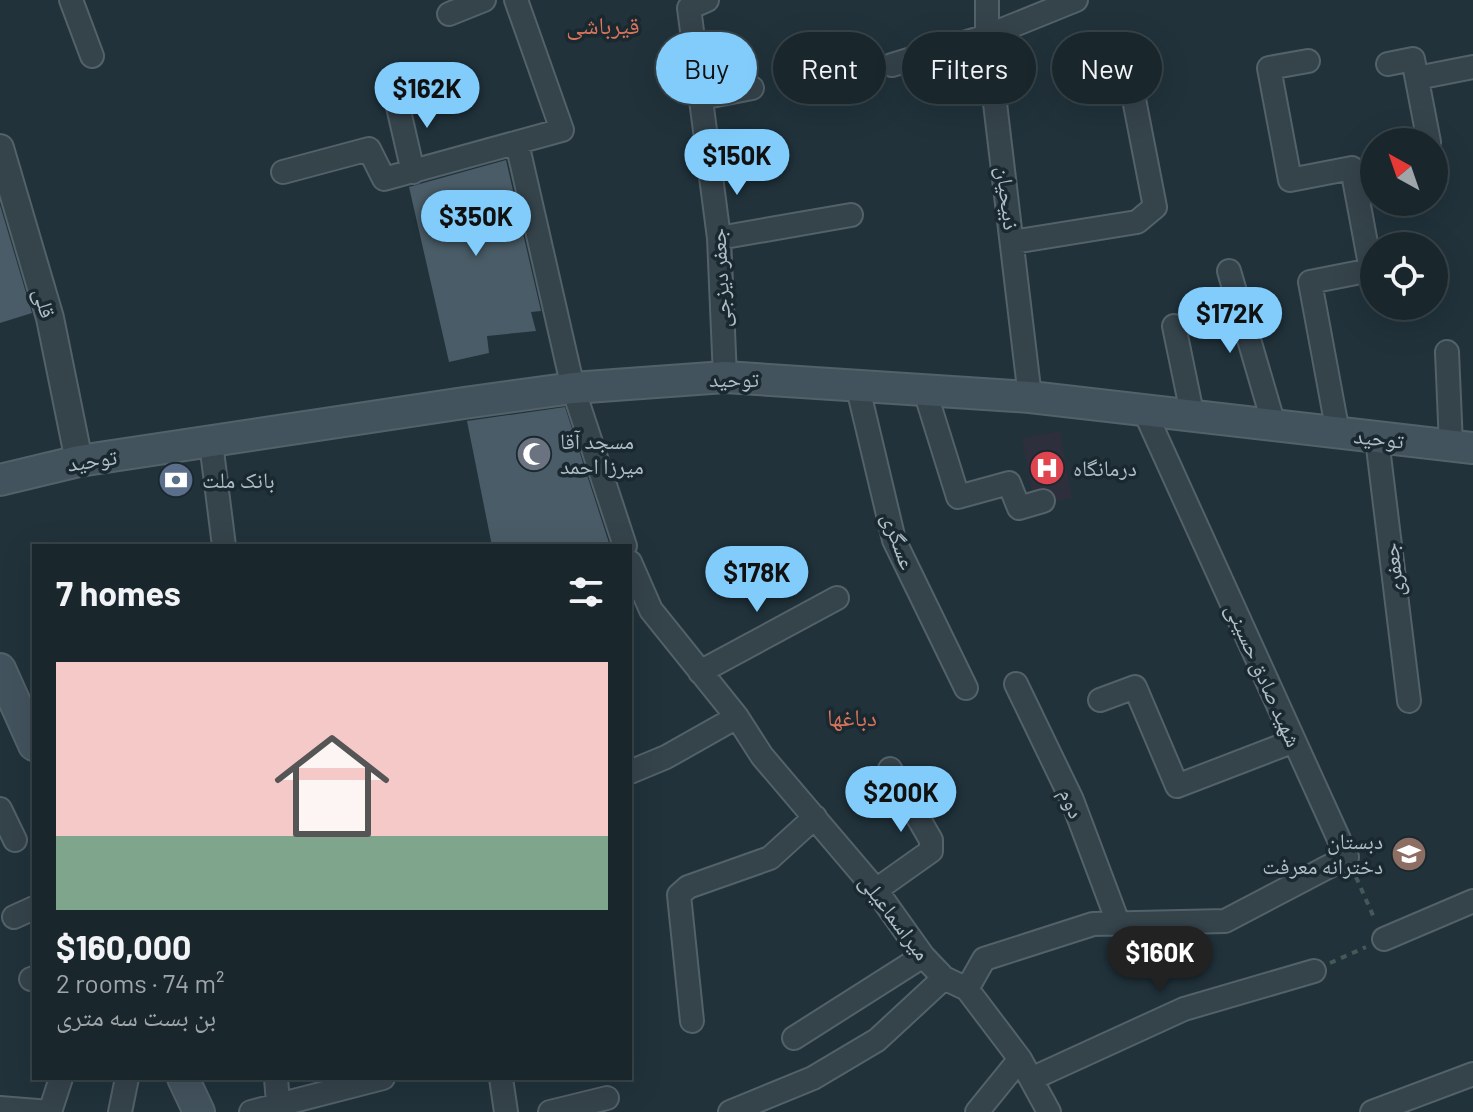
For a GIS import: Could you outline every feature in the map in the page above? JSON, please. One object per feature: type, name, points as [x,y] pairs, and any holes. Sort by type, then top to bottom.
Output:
[{"type":"main road","name":"توحید","points":[[0,480],[79,461],[573,388],[725,377],[1030,397],[1192,413],[1377,439],[1462,446]]},
{"type":"main road","points":[[2,680],[32,741]]},
{"type":"main road","points":[[184,1080],[199,1112]]},
{"type":"street","points":[[71,0],[92,56]]},
{"type":"street","points":[[449,14],[484,0]]},
{"type":"street","points":[[283,172],[369,149],[384,179],[562,130],[516,0]]},
{"type":"street","name":"جعفر دیزجی","points":[[692,32],[689,8],[707,0]]},
{"type":"street","name":"ذبیحیان","points":[[987,0],[987,32]]},
{"type":"street","points":[[997,32],[1076,0]]},
{"type":"street","points":[[1388,64],[1413,59],[1426,128]]},
{"type":"street","points":[[1308,61],[1269,68],[1290,180],[1352,168],[1360,185]]},
{"type":"street","points":[[892,65],[902,62]]},
{"type":"street","points":[[1417,78],[1473,67]]},
{"type":"street","points":[[396,98],[413,172]]},
{"type":"street","name":"جعفر دیزجی","points":[[702,104],[719,238],[725,377]]},
{"type":"street","name":"ذبیحیان","points":[[996,104],[1030,397]]},
{"type":"street","points":[[1013,242],[1137,222],[1155,207],[1135,104]]},
{"type":"street","points":[[517,143],[573,388],[624,544]]},
{"type":"street","name":"قلی","points":[[0,148],[50,318],[79,461]]},
{"type":"street","points":[[719,238],[851,215]]},
{"type":"street","points":[[1338,433],[1310,282],[1371,270],[1367,216]]},
{"type":"street","points":[[1229,271],[1274,425]]},
{"type":"street","points":[[1174,326],[1192,413]]},
{"type":"street","points":[[1447,352],[1462,446]]},
{"type":"street","name":"عسگری","points":[[857,384],[894,540],[966,688]]},
{"type":"street","points":[[924,388],[958,497],[1009,483],[1019,508],[1043,501]]},
{"type":"street","name":"شهید صادق حسینی","points":[[1144,410],[1347,857]]},
{"type":"street","name":"جعفری","points":[[1377,439],[1409,701]]},
{"type":"street","points":[[211,443],[224,544]]},
{"type":"street","name":"میراسماعیلی","points":[[632,567],[651,610],[737,717],[762,756],[876,890],[923,956],[944,978],[967,989],[1020,1059],[1049,1112]]},
{"type":"street","points":[[700,672],[837,598]]},
{"type":"street","name":"دوم","points":[[1016,684],[1072,800],[1119,925]]},
{"type":"street","points":[[1100,700],[1135,687],[1177,786],[1294,741]]},
{"type":"street","points":[[632,771],[666,757],[737,717]]},
{"type":"street","points":[[876,890],[931,851],[931,840],[890,769]]},
{"type":"street","points":[[0,809],[15,840]]},
{"type":"street","points":[[692,1021],[679,895],[688,887],[770,858],[815,817]]},
{"type":"street","points":[[967,989],[984,959],[1093,924],[1225,921],[1347,857]]},
{"type":"street","points":[[1384,939],[1473,901]]},
{"type":"street","points":[[794,1038],[923,956]]},
{"type":"street","points":[[1031,1079],[1184,1009],[1314,971]]},
{"type":"street","points":[[730,1112],[813,1078],[877,1040],[944,978]]},
{"type":"street","points":[[977,1112],[1020,1059]]},
{"type":"street","points":[[1372,1112],[1473,1074]]},
{"type":"street","points":[[0,1108],[50,1112],[60,1080]]},
{"type":"street","points":[[120,1112],[127,1080]]},
{"type":"street","points":[[276,1080],[278,1103]]},
{"type":"street","points":[[251,1112],[372,1080]]},
{"type":"street","points":[[501,1080],[506,1112]]},
{"type":"street","points":[[550,1112],[607,1098]]},
{"type":"path","points":[[1314,971],[1384,939],[1347,857]]},
{"type":"shaded area","name":"درمانگاه","points":[[1060,431],[1072,498],[1034,505],[1022,438]]},
{"type":"building","points":[[506,160],[541,311],[531,312],[536,331],[487,336],[489,353],[449,362],[409,187]]},
{"type":"building","points":[[0,205],[32,313],[0,323]]},
{"type":"building","name":"مسجد آقا میرزا احمد","points":[[565,407],[609,544],[492,544],[467,421]]},
{"type":"place","name":"مسجد آقا میرزا احمد","points":[[534,454]]},
{"type":"place","name":"درمانگاه","points":[[1047,468]]},
{"type":"place","name":"بانک ملت","points":[[176,480]]},
{"type":"place","name":"دبستان دخترانه معرفت","points":[[1409,854]]},
{"type":"district","name":"قیرباشی","points":[[603,26]]},
{"type":"district","name":"دباغها","points":[[852,718]]}]
